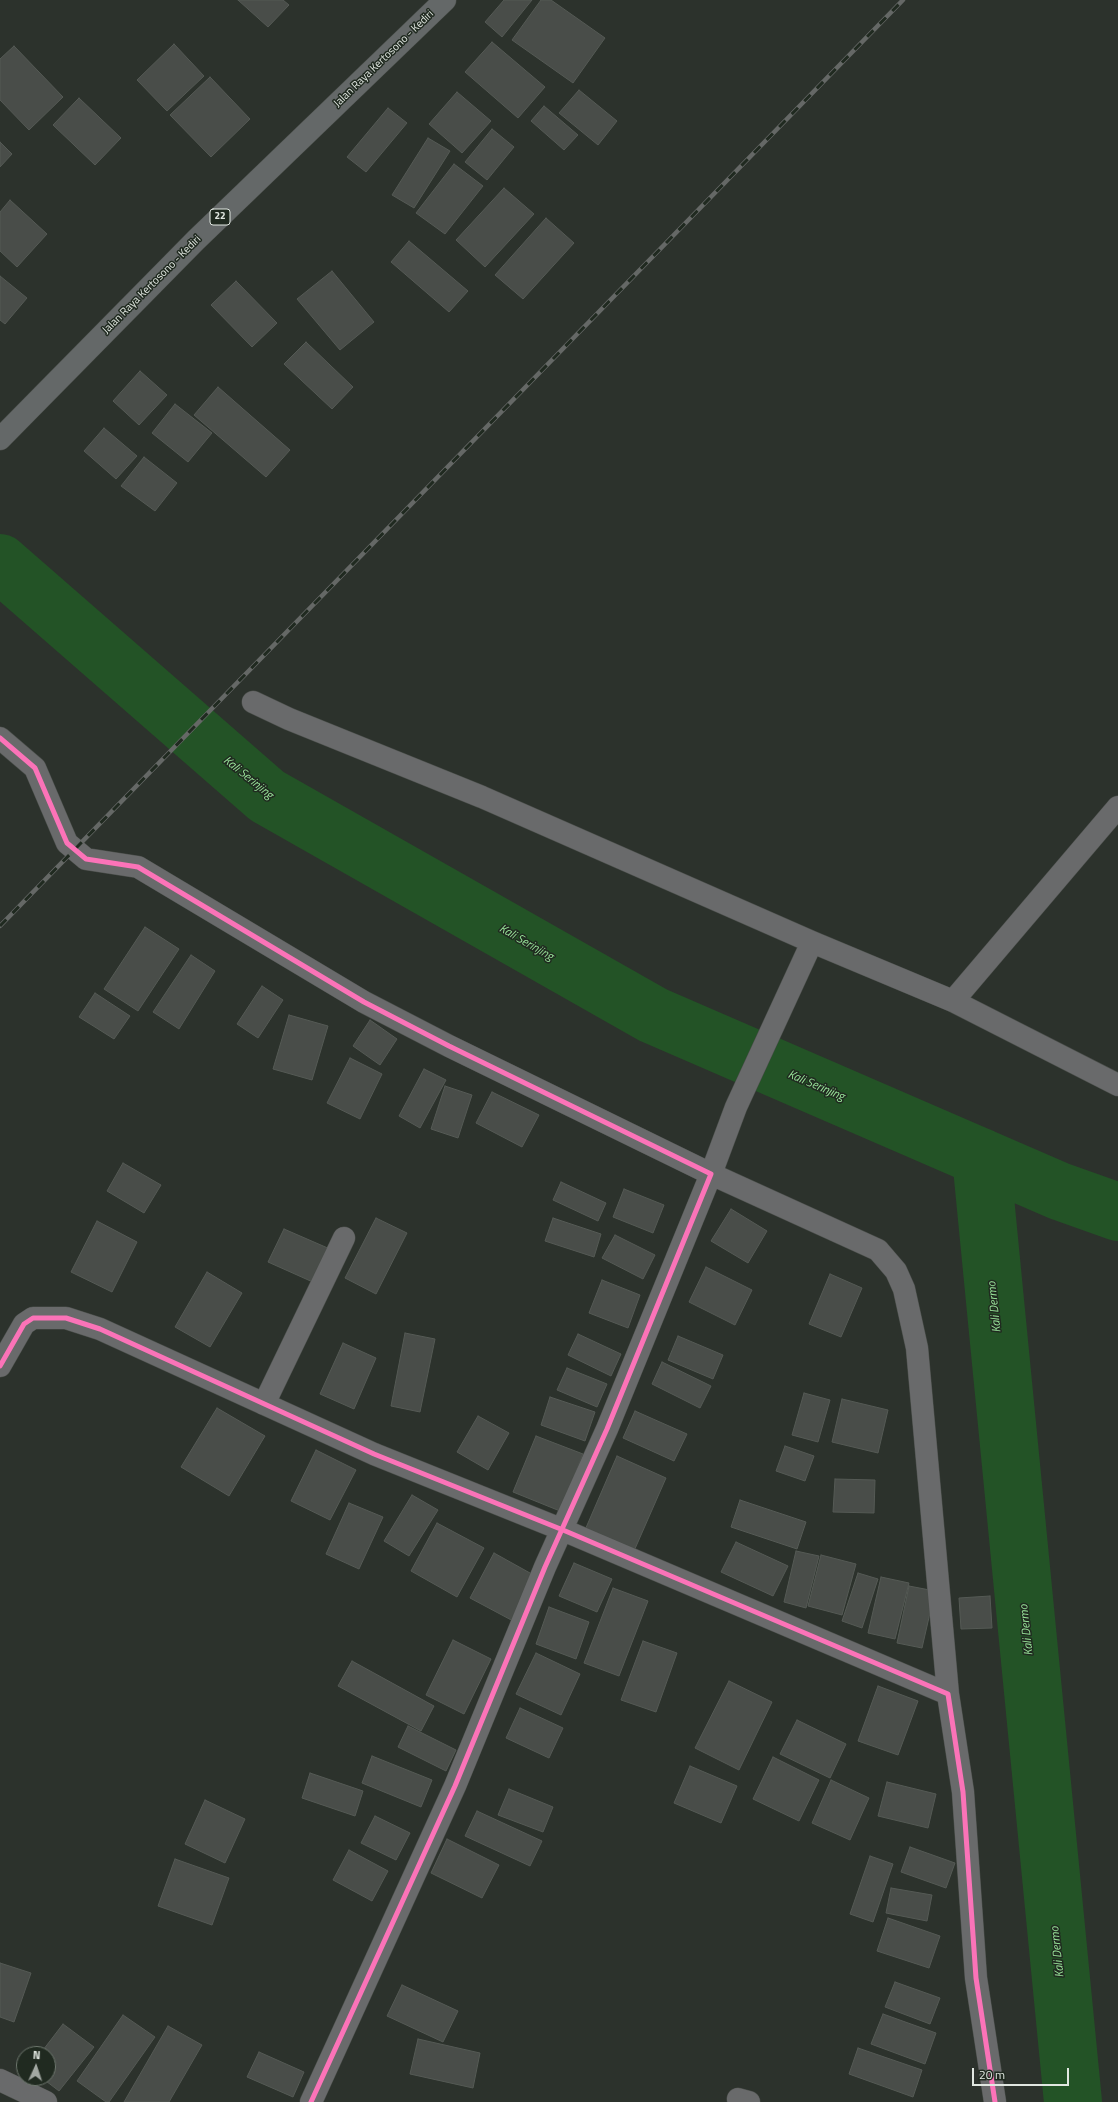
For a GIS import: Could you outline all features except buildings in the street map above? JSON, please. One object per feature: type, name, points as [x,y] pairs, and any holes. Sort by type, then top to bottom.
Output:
[{"type":"highway","name":"Jalan Raya Kertosono - Kediri","points":[[0,440],[196,240],[445,0]]},
{"type":"street","points":[[253,702],[289,719],[482,797],[812,942],[953,1001],[1118,1085]]},
{"type":"street","points":[[0,738],[35,768],[67,843],[86,859],[138,867],[364,1002],[449,1046],[711,1174],[878,1250],[896,1271],[904,1289],[916,1348],[948,1694],[963,1792],[976,1978],[995,2102]]},
{"type":"street","points":[[953,1001],[1118,807]]},
{"type":"street","points":[[311,2102],[390,1924],[455,1786],[545,1567],[563,1530],[607,1429],[711,1174],[736,1107],[812,942]]},
{"type":"street","points":[[264,1404],[344,1238]]},
{"type":"street","points":[[0,1366],[24,1324],[33,1318],[66,1318],[100,1329],[374,1454],[563,1530],[948,1694]]},
{"type":"street","points":[[0,2080],[46,2102]]},
{"type":"waterway","name":"Kali Serinjing","points":[[0,563],[267,796],[653,1015],[1059,1191],[1118,1212]]},
{"type":"waterway","name":"Kali Dermo","points":[[981,1157],[1073,2102]]},
{"type":"railway","points":[[0,926],[903,0]]},
{"type":"cycle path","points":[[0,738],[35,768],[67,843],[86,859],[138,867],[364,1002],[449,1046],[711,1174],[607,1429],[545,1567],[455,1786],[311,2102]]},
{"type":"cycle path","points":[[0,1366],[24,1324],[33,1318],[66,1318],[100,1329],[374,1454],[563,1530],[948,1694],[963,1792],[976,1978],[995,2102]]}]
